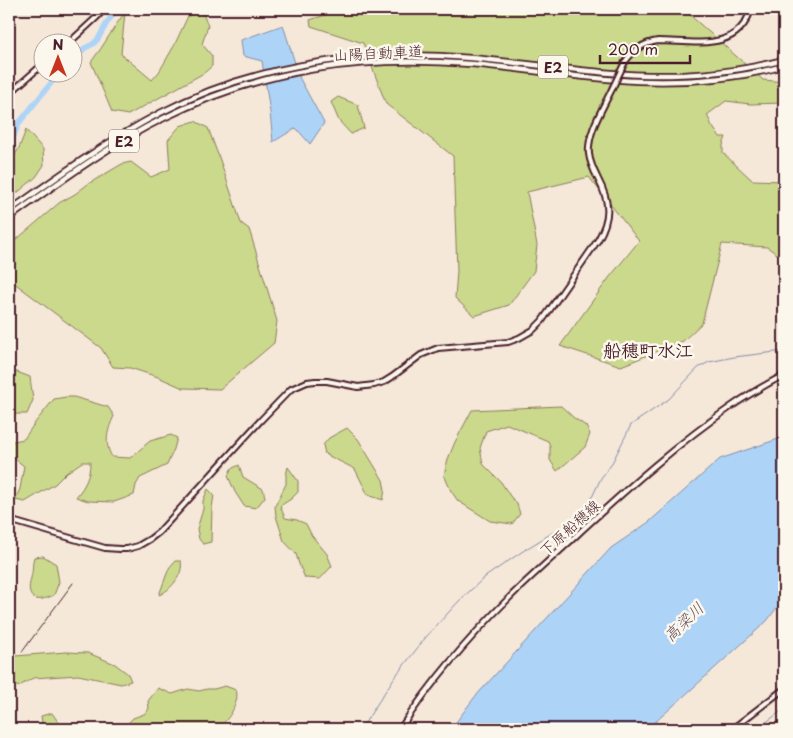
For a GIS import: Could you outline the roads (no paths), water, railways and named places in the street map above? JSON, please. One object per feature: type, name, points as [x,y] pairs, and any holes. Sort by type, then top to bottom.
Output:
[{"type":"highway","name":"山陽自動車道","points":[[9,211],[76,164],[133,128],[161,113],[190,100],[249,81],[321,65],[378,56],[440,56],[597,71],[671,75],[720,72],[756,67],[784,60]]},
{"type":"highway","name":"山陽自動車道","points":[[321,65],[379,62],[439,62],[638,81],[721,78],[784,66]]},
{"type":"highway","name":"山陽自動車道","points":[[9,218],[79,169],[136,133],[163,118],[249,81]]},
{"type":"street","points":[[81,32],[104,9]]},
{"type":"street","points":[[9,520],[105,548],[127,549],[138,546],[150,540],[159,532],[261,420],[291,390],[307,382],[315,381],[327,381],[358,387],[374,385],[392,377],[421,355],[438,348],[508,342],[527,334],[542,321],[604,230],[607,221],[608,204],[604,190],[591,162],[590,145],[594,128],[625,62],[635,49],[651,42],[711,42],[732,36],[745,24],[752,9]]},
{"type":"street","points":[[9,94],[32,74]]},
{"type":"street","name":"下原船穂線","points":[[400,729],[440,675],[473,636],[508,598],[594,518],[697,431],[734,404],[784,375]]},
{"type":"street","points":[[732,729],[784,689]]},
{"type":"water","points":[[283,25],[300,79],[324,123],[310,144],[296,128],[273,142],[262,61],[243,56],[241,40]]},
{"type":"water","name":"高梁川","points":[[784,437],[784,598],[767,621],[649,729],[451,729],[474,698],[611,548],[649,522],[720,459]]},
{"type":"waterway","points":[[82,51],[98,39],[108,21],[118,9]]},
{"type":"waterway","points":[[9,148],[19,123],[52,82]]},
{"type":"waterway","points":[[361,729],[394,678],[426,637],[459,601],[485,577],[560,528],[573,524],[585,512],[601,478],[611,465],[631,425],[669,399],[698,368],[709,362],[784,351]]},
{"type":"waterway","points":[[757,729],[784,709]]},
{"type":"railway","points":[[22,652],[73,583]]},
{"type":"district","name":"船穂町水江","points":[[648,349]]}]
